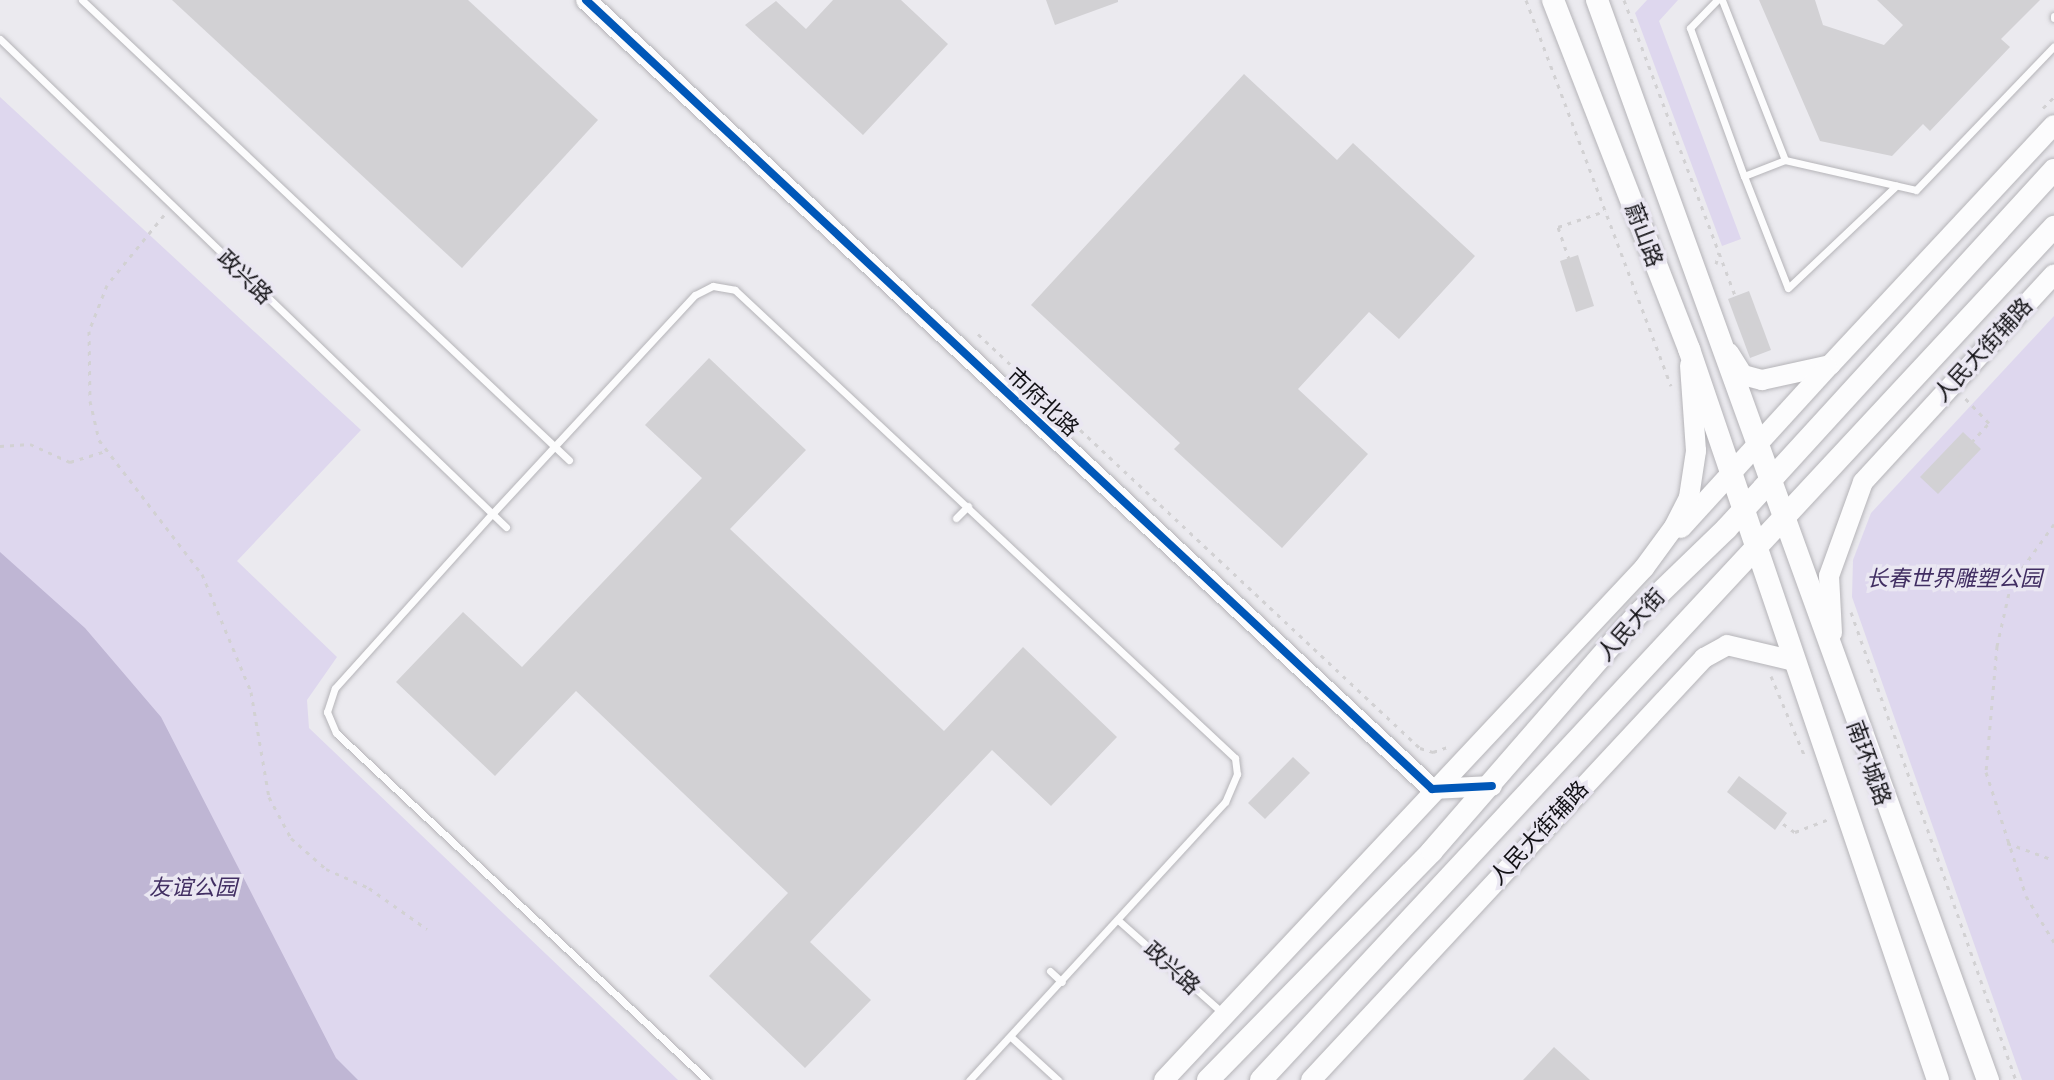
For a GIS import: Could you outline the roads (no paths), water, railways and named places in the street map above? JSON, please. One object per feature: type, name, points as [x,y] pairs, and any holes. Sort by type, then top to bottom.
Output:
[{"type":"main road","name":"市府北路","points":[[586,0],[1432,789]]},
{"type":"main road","name":"蔚山路","points":[[1553,0],[1689,349],[1732,472]]},
{"type":"main road","name":"蔚山路","points":[[1602,3],[1717,334],[1759,443]]},
{"type":"main road","points":[[1164,1080],[1432,789],[1613,601],[1759,443],[2045,120]]},
{"type":"main road","name":"人民大街","points":[[1208,1080],[1492,786],[1637,615],[1742,512],[2054,170]]},
{"type":"main road","name":"人民大街","points":[[1261,1080],[2054,227]]},
{"type":"main road","name":"人民大街辅路","points":[[1841,688],[1829,576],[1863,482],[2054,274]]},
{"type":"main road","points":[[1717,334],[1743,375],[1796,377],[1830,365]]},
{"type":"main road","points":[[1644,568],[1689,497],[1696,451],[1689,349]]},
{"type":"main road","name":"南环城路","points":[[1759,443],[1841,688],[1988,1080]]},
{"type":"main road","name":"南环城路","points":[[1732,472],[1755,552],[1938,1080]]},
{"type":"main road","name":"人民大街辅路","points":[[1311,1080],[1704,658],[1727,645],[1794,661]]},
{"type":"main road","points":[[1432,789],[1492,786]]},
{"type":"lane","points":[[82,0],[569,460]]},
{"type":"lane","points":[[1785,160],[1720,0],[1690,28],[1788,288],[1896,186]]},
{"type":"lane","name":"政兴路","points":[[0,39],[506,527]]},
{"type":"lane","points":[[1744,176],[1785,160],[1916,190],[2054,46]]},
{"type":"lane","points":[[707,1080],[336,733],[327,712],[335,688],[491,515],[695,295],[713,286],[735,290],[1235,758],[1237,774],[1225,802],[969,1080]]},
{"type":"lane","points":[[956,518],[968,506]]},
{"type":"lane","name":"政兴路","points":[[1118,920],[1225,1015]]},
{"type":"lane","points":[[1050,971],[1062,982]]},
{"type":"lane","points":[[1011,1037],[1058,1080]]},
{"type":"park label","name":"长春世界雕塑公园","points":[[1954,579]]},
{"type":"park label","name":"友谊公园","points":[[193,888]]}]
